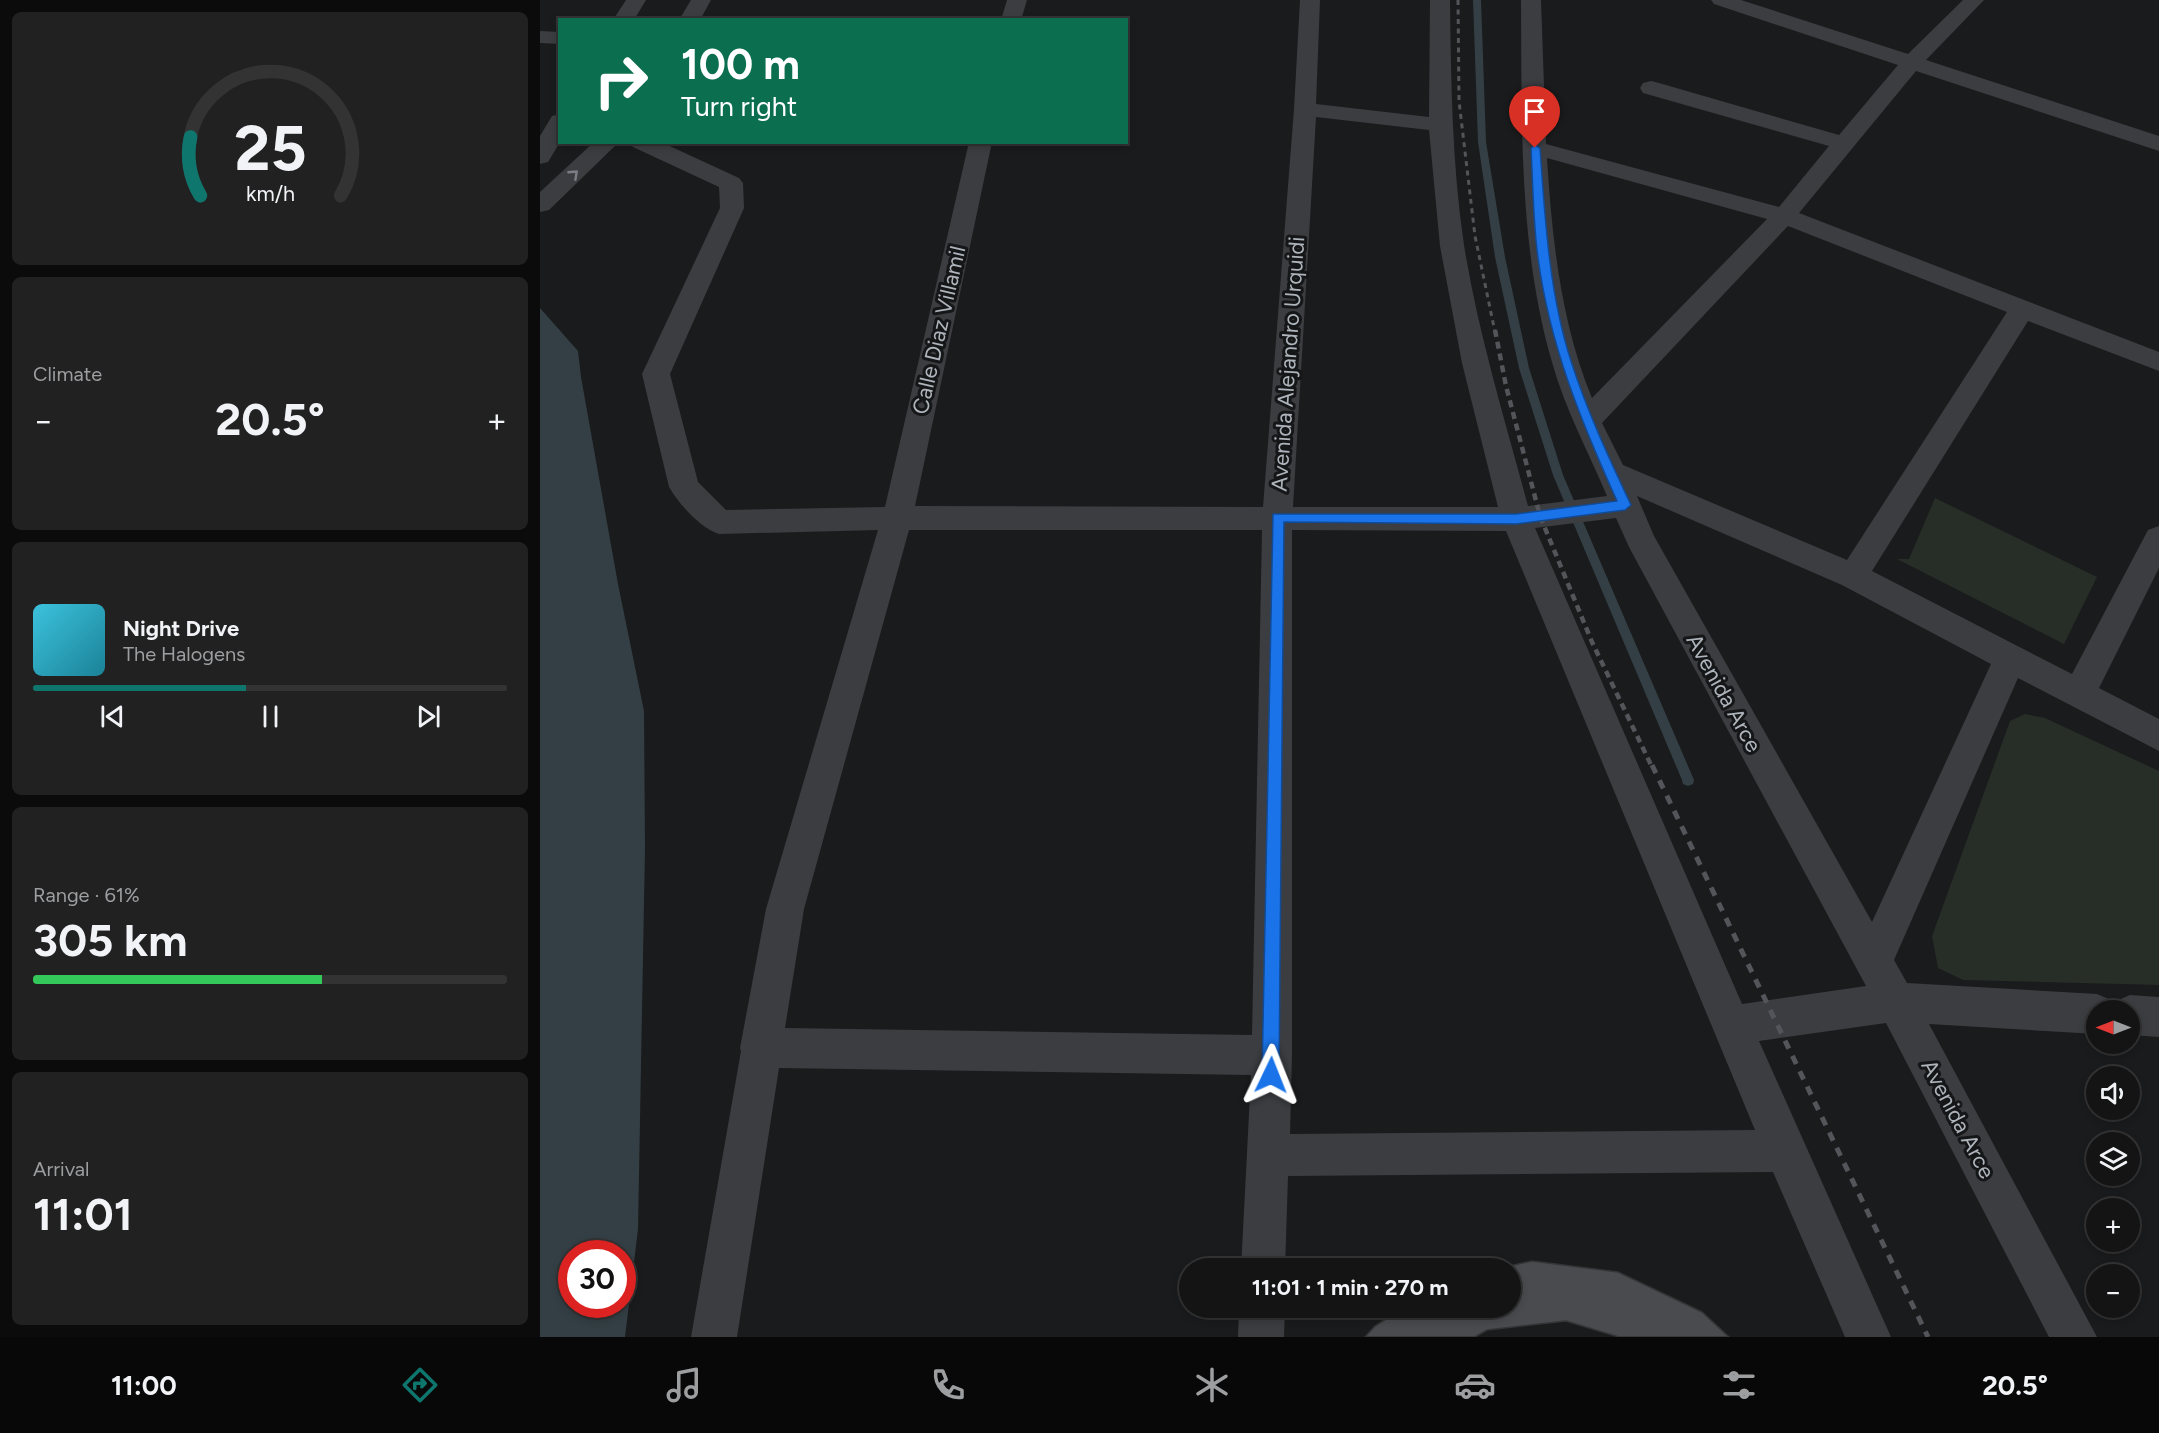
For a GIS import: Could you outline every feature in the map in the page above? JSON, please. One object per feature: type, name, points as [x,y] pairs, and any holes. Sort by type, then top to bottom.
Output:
[{"type":"street","points":[[624,18],[636,0]]},
{"type":"street","points":[[690,18],[701,0]]},
{"type":"street","points":[[1012,18],[1017,0]]},
{"type":"street","name":"Avenida Alejandro Urquidi","points":[[1263,1258],[1272,1055],[1277,517],[1305,109],[1310,0]]},
{"type":"street","points":[[1440,0],[1440,125],[1452,246],[1476,363],[1516,519],[1785,1151],[1868,1337]]},
{"type":"street","name":"Avenida Arce","points":[[1531,0],[1535,148],[1543,258],[1564,359],[1587,422],[1645,549],[1896,1002],[2074,1337]]},
{"type":"street","points":[[1721,0],[2159,144]]},
{"type":"street","points":[[1587,422],[1784,216],[1910,64],[1974,0]]},
{"type":"street","points":[[540,38],[558,38]]},
{"type":"street","points":[[1651,88],[1846,144]]},
{"type":"street","points":[[1305,109],[1440,125]]},
{"type":"street","points":[[540,156],[558,124]]},
{"type":"street","points":[[540,205],[606,144]]},
{"type":"street","points":[[645,144],[730,183],[732,208],[656,374],[684,487],[719,522],[897,518],[1516,519],[1625,505]]},
{"type":"street","name":"Calle Diaz Villamil","points":[[714,1337],[760,1048],[785,909],[897,518],[981,144]]},
{"type":"street","points":[[1535,148],[1784,216],[2159,362]]},
{"type":"street","points":[[1853,576],[2022,309]]},
{"type":"street","points":[[1612,473],[1853,576],[2159,736]]},
{"type":"street","points":[[2079,693],[2159,537]]},
{"type":"street","points":[[1874,962],[2010,658]]},
{"type":"street","points":[[1731,1025],[1896,1002],[2086,1013]]},
{"type":"street","points":[[2140,1016],[2159,1017]]},
{"type":"street","points":[[760,1048],[1272,1055]]},
{"type":"street","points":[[1266,1155],[1785,1151]]},
{"type":"street","points":[[1261,1337],[1262,1318]]},
{"type":"shaded area","points":[[540,308],[578,351],[618,584],[644,711],[645,848],[636,1246],[636,1240],[558,1240],[558,1318],[627,1318],[625,1337],[540,1337]]},
{"type":"shaded area","points":[[1935,498],[2097,577],[2064,644],[1897,559],[1909,559]]},
{"type":"shaded area","points":[[2025,714],[2045,718],[2159,771],[2159,985],[1963,980],[1938,968],[1932,936],[2010,721]]},
{"type":"building","points":[[1532,1261],[1618,1272],[1702,1312],[1729,1337],[1619,1337],[1566,1321],[1487,1330],[1475,1337],[1365,1337],[1375,1326],[1387,1318],[1521,1318],[1521,1263]]},
{"type":"waterway","points":[[1477,0],[1482,142],[1500,257],[1524,368],[1558,475],[1688,780]]},
{"type":"railway","points":[[1458,0],[1459,101],[1475,236],[1495,332]]},
{"type":"railway","points":[[1495,330],[1506,386],[1540,516],[1592,642],[1652,767]]},
{"type":"railway","points":[[1652,765],[1928,1337]]},
{"type":"route","points":[[1271,1075],[1277,517],[1516,519],[1625,505],[1587,422],[1564,359],[1543,258],[1535,148]]}]
